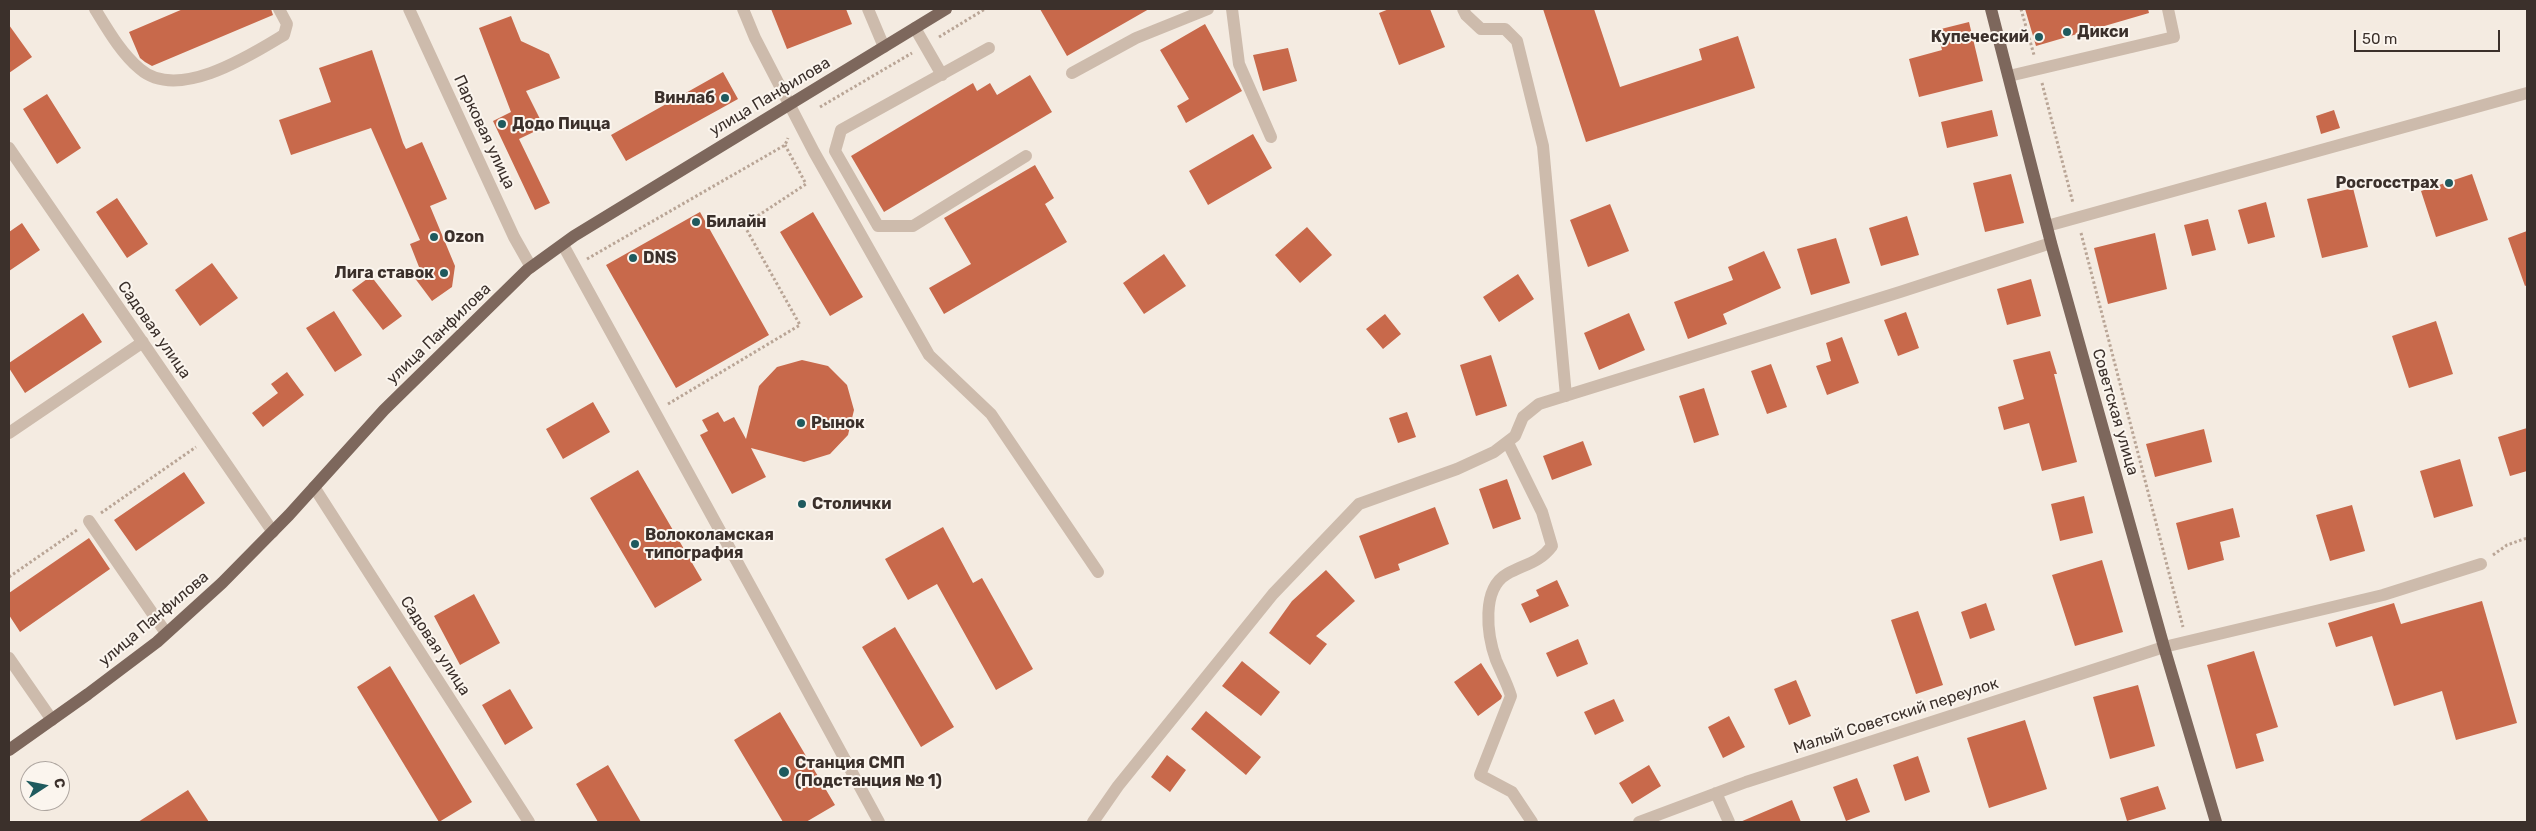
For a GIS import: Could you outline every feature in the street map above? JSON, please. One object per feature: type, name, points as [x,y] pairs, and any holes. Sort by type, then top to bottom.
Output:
[{"type":"main road","name":"улица Панфилова","points":[[9,750],[52,720],[166,633],[222,583],[273,532],[384,410],[531,267],[563,245],[946,9]]},
{"type":"main road","name":"Советская улица","points":[[1990,9],[2051,243],[2164,647],[2216,822]]},
{"type":"street","points":[[94,9],[120,46],[141,70],[156,78],[171,80],[191,78],[218,71],[244,59],[284,35],[287,24],[280,9]]},
{"type":"street","name":"Парковая улица","points":[[410,9],[514,237],[531,267]]},
{"type":"street","points":[[743,9],[755,38],[798,120],[929,355],[991,414],[1098,572]]},
{"type":"street","points":[[868,9],[884,47]]},
{"type":"street","points":[[1072,73],[1136,38],[1208,9]]},
{"type":"street","points":[[1232,9],[1239,64],[1270,137]]},
{"type":"street","points":[[1463,9],[1466,15],[1481,29],[1505,29],[1517,41],[1543,146],[1566,396]]},
{"type":"street","points":[[2009,76],[2174,37],[2168,9]]},
{"type":"street","points":[[915,28],[942,75]]},
{"type":"street","points":[[989,48],[841,130],[835,151],[878,226],[913,226],[1026,156]]},
{"type":"street","points":[[2047,226],[2527,93]]},
{"type":"street","name":"Садовая улица","points":[[9,148],[273,532]]},
{"type":"street","points":[[1094,822],[1118,786],[1273,594],[1359,504],[1457,469],[1508,443],[1515,436],[1523,417],[1539,404],[2051,243]]},
{"type":"street","points":[[563,245],[879,822]]},
{"type":"street","points":[[9,433],[143,342]]},
{"type":"street","points":[[1508,443],[1542,512],[1552,546],[1543,557],[1496,581],[1490,592],[1489,620],[1496,659],[1511,696],[1480,775],[1512,792],[1532,822]]},
{"type":"street","name":"Садовая улица","points":[[314,488],[528,822]]},
{"type":"street","points":[[89,521],[166,633]]},
{"type":"street","name":"Малый Советский переулок","points":[[1639,822],[1716,793],[2164,647],[2383,595],[2481,564]]},
{"type":"street","points":[[9,658],[52,720]]},
{"type":"street","points":[[1716,793],[1729,822]]},
{"type":"path","points":[[592,267],[587,258],[785,145],[798,120],[985,9]]},
{"type":"path","points":[[2021,9],[2038,68],[2186,642]]},
{"type":"path","points":[[656,417],[667,404],[800,325],[744,225],[806,184],[785,145]]},
{"type":"path","points":[[663,396],[667,404]]},
{"type":"path","points":[[9,577],[209,438]]},
{"type":"path","points":[[2481,564],[2507,545],[2527,538]]},
{"type":"building","points":[[183,9],[271,9],[273,15],[152,66],[145,62],[140,58],[129,32]]},
{"type":"building","points":[[771,9],[846,9],[852,24],[787,49]]},
{"type":"building","points":[[1040,9],[1149,9],[1067,56]]},
{"type":"building","points":[[1389,9],[1430,9],[1445,47],[1399,65],[1379,13]]},
{"type":"building","points":[[1543,9],[1594,9],[1620,87],[1702,60],[1699,49],[1738,36],[1755,88],[1586,142]]},
{"type":"building","points":[[2025,9],[2148,9],[2149,13],[2036,46]]},
{"type":"building","points":[[511,16],[521,41],[549,54],[560,78],[526,91],[544,127],[519,139],[550,203],[535,210],[493,121],[511,112],[479,28]]},
{"type":"building","points":[[1969,22],[1983,81],[1919,97],[1909,59],[1942,50],[1937,30]]},
{"type":"building","points":[[1205,24],[1242,91],[1186,123],[1177,106],[1189,99],[1160,50]]},
{"type":"building","points":[[9,25],[32,57],[9,73]]},
{"type":"building","points":[[1288,48],[1297,81],[1263,91],[1253,55]]},
{"type":"building","points":[[372,50],[406,149],[422,142],[447,199],[430,206],[455,266],[452,287],[432,301],[414,277],[421,272],[410,244],[420,240],[371,128],[291,155],[279,120],[331,102],[319,68]]},
{"type":"building","points":[[723,72],[738,99],[626,161],[611,135]]},
{"type":"building","points":[[1030,75],[1052,112],[884,212],[851,156],[973,83],[977,91],[990,83],[997,95]]},
{"type":"building","points":[[47,94],[81,148],[57,164],[23,109]]},
{"type":"building","points":[[1992,110],[1998,136],[1947,148],[1941,122]]},
{"type":"building","points":[[2334,110],[2340,128],[2321,134],[2316,116]]},
{"type":"building","points":[[1253,134],[1272,168],[1208,205],[1189,171]]},
{"type":"building","points":[[1035,165],[1054,198],[1045,204],[1067,242],[944,314],[929,288],[971,264],[944,218]]},
{"type":"building","points":[[2011,174],[2024,223],[1985,232],[1973,183]]},
{"type":"building","points":[[2472,174],[2488,220],[2436,237],[2421,191]]},
{"type":"building","points":[[2353,188],[2368,247],[2322,258],[2307,199]]},
{"type":"building","points":[[117,198],[148,244],[127,258],[96,212]]},
{"type":"building","points":[[2266,202],[2275,237],[2248,244],[2238,210]]},
{"type":"building","points":[[1610,204],[1629,251],[1588,267],[1570,220]]},
{"type":"building","points":[[700,212],[769,335],[676,388],[606,265]]},
{"type":"building","points":[[813,212],[863,297],[830,316],[780,232]]},
{"type":"building","points":[[1907,216],[1919,255],[1881,266],[1869,228]]},
{"type":"building","points":[[2208,219],[2216,250],[2192,256],[2184,225]]},
{"type":"building","points":[[22,223],[40,250],[9,271],[9,232]]},
{"type":"building","points":[[1307,227],[1332,255],[1300,283],[1275,255]]},
{"type":"building","points":[[2527,231],[2527,285],[2525,286],[2508,238]]},
{"type":"building","points":[[2155,233],[2167,289],[2108,304],[2094,248]]},
{"type":"building","points":[[1836,238],[1850,283],[1811,295],[1797,249]]},
{"type":"building","points":[[1764,251],[1781,288],[1723,314],[1727,324],[1688,339],[1674,302],[1733,280],[1728,267]]},
{"type":"building","points":[[1164,254],[1186,286],[1144,314],[1123,283]]},
{"type":"building","points":[[212,263],[238,298],[200,326],[175,290]]},
{"type":"building","points":[[1518,274],[1534,299],[1499,322],[1483,297]]},
{"type":"building","points":[[371,276],[402,316],[383,330],[352,290]]},
{"type":"building","points":[[2031,279],[2041,316],[2007,325],[1997,289]]},
{"type":"building","points":[[334,311],[362,355],[335,372],[306,328]]},
{"type":"building","points":[[1906,312],[1919,348],[1898,356],[1884,320]]},
{"type":"building","points":[[83,313],[102,342],[25,393],[9,368],[9,363]]},
{"type":"building","points":[[1629,313],[1645,350],[1599,370],[1584,333]]},
{"type":"building","points":[[1385,314],[1401,334],[1383,349],[1366,329]]},
{"type":"building","points":[[2436,321],[2453,374],[2409,388],[2392,336]]},
{"type":"building","points":[[1842,337],[1859,383],[1827,395],[1816,366],[1831,361],[1826,343]]},
{"type":"building","points":[[2050,351],[2057,374],[2054,374],[2077,462],[2042,471],[2029,423],[2004,430],[1998,407],[2024,399],[2013,360]]},
{"type":"building","points":[[1491,355],[1507,406],[1476,416],[1460,365]]},
{"type":"building","points":[[802,360],[828,366],[847,385],[854,410],[848,435],[830,454],[804,462],[751,448],[766,477],[732,494],[700,435],[708,431],[702,420],[718,412],[724,422],[734,417],[746,439],[759,386],[777,367]]},
{"type":"building","points":[[1771,364],[1787,407],[1767,414],[1751,371]]},
{"type":"building","points":[[287,372],[304,395],[263,427],[252,413],[278,393],[271,384]]},
{"type":"building","points":[[1704,388],[1719,435],[1694,443],[1679,396]]},
{"type":"building","points":[[593,402],[610,432],[563,459],[546,429]]},
{"type":"building","points":[[1407,412],[1416,437],[1398,443],[1389,418]]},
{"type":"building","points":[[2527,428],[2527,471],[2510,476],[2498,437]]},
{"type":"building","points":[[2204,429],[2212,462],[2155,477],[2146,444]]},
{"type":"building","points":[[1583,441],[1592,465],[1552,480],[1543,456]]},
{"type":"building","points":[[2460,459],[2473,506],[2434,518],[2420,471]]},
{"type":"building","points":[[638,470],[702,580],[655,608],[590,498]]},
{"type":"building","points":[[184,472],[205,503],[136,551],[114,520]]},
{"type":"building","points":[[1507,479],[1521,519],[1493,529],[1479,489]]},
{"type":"building","points":[[2084,496],[2093,533],[2060,541],[2051,504]]},
{"type":"building","points":[[2352,505],[2365,551],[2330,561],[2316,515]]},
{"type":"building","points":[[1435,507],[1449,544],[1398,564],[1400,570],[1375,579],[1359,536]]},
{"type":"building","points":[[2233,508],[2240,537],[2220,542],[2224,560],[2188,570],[2176,523]]},
{"type":"building","points":[[943,527],[973,583],[982,578],[1033,669],[996,690],[937,584],[908,600],[885,559]]},
{"type":"building","points":[[89,538],[110,569],[20,632],[9,615],[9,593]]},
{"type":"building","points":[[2102,560],[2123,632],[2075,646],[2052,575]]},
{"type":"building","points":[[1326,570],[1355,601],[1316,636],[1327,644],[1310,665],[1269,633],[1292,601]]},
{"type":"building","points":[[1557,580],[1569,606],[1530,623],[1521,604],[1539,596],[1536,590]]},
{"type":"building","points":[[474,594],[500,643],[460,665],[434,616]]},
{"type":"building","points":[[2482,601],[2517,723],[2456,740],[2442,691],[2394,706],[2372,636],[2336,647],[2328,623],[2394,603],[2401,624]]},
{"type":"building","points":[[1986,603],[1995,630],[1970,639],[1961,612]]},
{"type":"building","points":[[1918,611],[1943,685],[1916,694],[1891,620]]},
{"type":"building","points":[[895,627],[954,727],[921,747],[862,647]]},
{"type":"building","points":[[1578,639],[1588,664],[1557,677],[1546,653]]},
{"type":"building","points":[[2254,651],[2278,727],[2256,734],[2264,761],[2236,769],[2207,665]]},
{"type":"building","points":[[1242,661],[1280,692],[1261,716],[1222,686]]},
{"type":"building","points":[[1481,663],[1502,696],[1501,699],[1478,716],[1454,682]]},
{"type":"building","points":[[390,666],[472,802],[439,822],[357,687]]},
{"type":"building","points":[[1796,680],[1811,716],[1789,725],[1774,689]]},
{"type":"building","points":[[2138,685],[2155,746],[2110,759],[2093,697]]},
{"type":"building","points":[[510,689],[533,728],[505,745],[482,705]]},
{"type":"building","points":[[1614,699],[1624,721],[1595,735],[1584,712]]},
{"type":"building","points":[[1206,711],[1261,757],[1246,775],[1191,729]]},
{"type":"building","name":"Станция СМП (Подстанция № 1)","points":[[780,712],[835,805],[806,822],[783,822],[734,740]]},
{"type":"building","points":[[1729,716],[1745,747],[1723,758],[1708,727]]},
{"type":"building","points":[[2025,720],[2047,789],[1989,808],[1967,738]]},
{"type":"building","points":[[1167,755],[1186,770],[1170,792],[1151,777]]},
{"type":"building","points":[[1918,756],[1930,792],[1905,801],[1893,765]]},
{"type":"building","points":[[608,765],[641,822],[598,822],[576,784]]},
{"type":"building","points":[[1649,765],[1661,786],[1632,804],[1619,783]]},
{"type":"building","points":[[1857,778],[1870,812],[1846,821],[1833,787]]},
{"type":"building","points":[[2158,786],[2166,809],[2127,821],[2120,798]]},
{"type":"building","points":[[188,790],[209,822],[138,822]]},
{"type":"building","points":[[1792,800],[1801,822],[1740,822]]},
{"type":"place","name":"Дикси","points":[[2067,32]]},
{"type":"place","name":"Купеческий","points":[[2039,37]]},
{"type":"place","name":"Винлаб","points":[[725,98]]},
{"type":"place","name":"Додо Пицца","points":[[502,124]]},
{"type":"place","name":"Росгосстрах","points":[[2449,183]]},
{"type":"place","name":"Билайн","points":[[696,222]]},
{"type":"place","name":"Ozon","points":[[434,237]]},
{"type":"place","name":"DNS","points":[[633,258]]},
{"type":"place","name":"Лига ставок","points":[[444,273]]},
{"type":"place","name":"Рынок","points":[[801,423]]},
{"type":"place","name":"Столички","points":[[802,504]]},
{"type":"place","name":"Волоколамская типография","points":[[635,544]]},
{"type":"place","name":"Станция СМП (Подстанция № 1)","points":[[784,772]]}]
